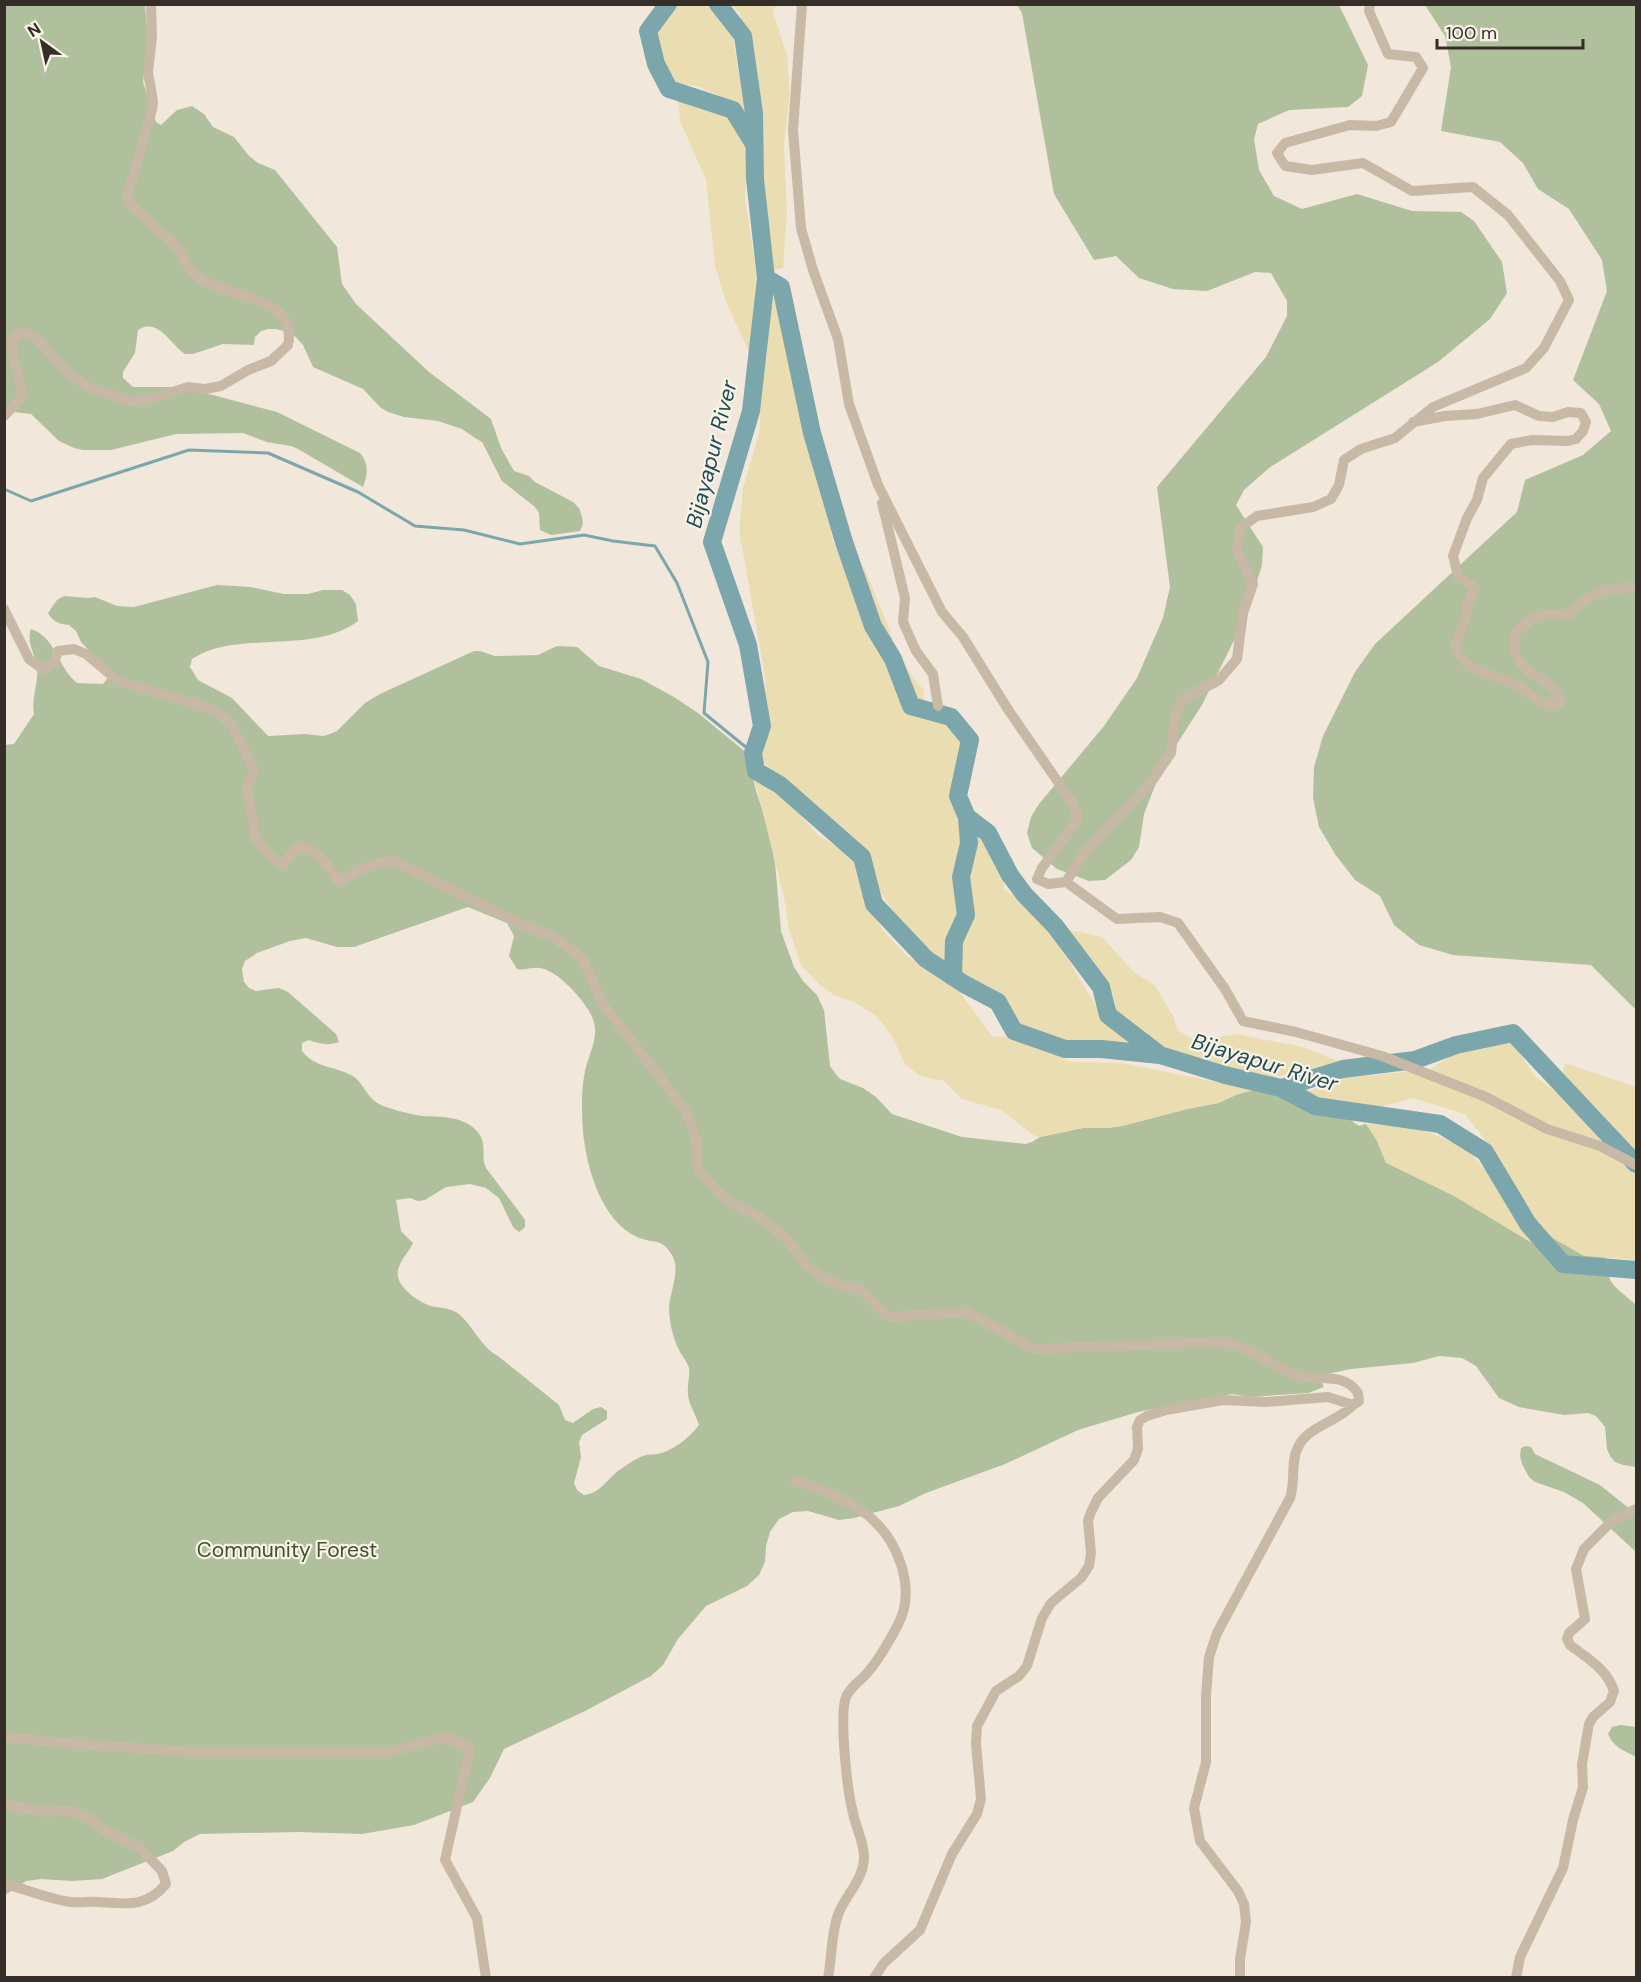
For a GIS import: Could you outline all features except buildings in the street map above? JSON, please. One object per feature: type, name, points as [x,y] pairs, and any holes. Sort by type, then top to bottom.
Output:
[{"type":"street","points":[[4,416],[23,396],[11,343],[18,334],[23,332],[36,338],[68,372],[88,387],[122,399],[138,401],[188,387],[205,389],[221,386],[248,370],[271,361],[288,345],[289,329],[277,310],[267,304],[208,283],[195,274],[185,263],[174,243],[130,205],[127,198],[152,110],[153,101],[148,72],[152,38],[151,4]]},
{"type":"street","points":[[802,4],[793,130],[801,228],[813,270],[838,339],[849,404],[878,485],[905,598],[903,622],[916,651],[933,674],[938,706]]},
{"type":"street","points":[[1066,882],[1083,854],[1150,784],[1171,753],[1176,716],[1182,700],[1220,680],[1237,659],[1243,613],[1253,584],[1237,552],[1240,528],[1257,516],[1314,507],[1331,499],[1339,485],[1344,460],[1361,449],[1395,438],[1433,407],[1526,368],[1544,348],[1569,300],[1560,281],[1508,215],[1473,188],[1412,191],[1363,163],[1312,170],[1285,166],[1277,153],[1285,143],[1350,125],[1376,126],[1392,122],[1423,68],[1416,57],[1388,54],[1369,11],[1370,4]]},
{"type":"street","points":[[1413,422],[1452,415],[1477,414],[1515,405],[1539,416],[1553,417],[1568,412],[1581,413],[1586,422],[1583,431],[1576,439],[1568,441],[1532,440],[1510,444],[1483,478],[1477,500],[1467,518],[1454,556],[1458,576],[1474,588],[1466,607],[1468,612],[1455,645],[1457,652],[1470,667],[1519,686],[1542,703],[1554,705],[1560,702],[1554,689],[1526,670],[1516,658],[1514,636],[1521,626],[1545,615],[1555,616],[1569,613],[1594,595],[1617,589],[1636,588]]},
{"type":"street","points":[[878,485],[942,612],[963,637],[1009,711],[1074,805],[1078,819],[1042,868],[1037,879],[1048,884],[1066,882],[1117,919],[1160,917],[1178,923],[1225,989],[1243,1021],[1296,1032],[1382,1056],[1486,1097],[1547,1129],[1600,1146],[1636,1165]]},
{"type":"street","points":[[4,609],[29,659],[44,670],[54,663],[58,651],[74,649],[86,654],[118,681],[214,710],[231,724],[254,770],[247,787],[256,839],[268,854],[283,865],[298,846],[312,849],[339,882],[380,862],[395,861],[524,926],[552,936],[583,959],[602,1003],[686,1111],[696,1139],[698,1170],[725,1200],[757,1216],[787,1239],[798,1256],[814,1271],[830,1282],[859,1288],[888,1317],[967,1312],[1033,1348],[1218,1342],[1244,1348],[1279,1369],[1301,1376],[1337,1378],[1356,1390],[1360,1397],[1359,1401],[1347,1413],[1304,1438],[1299,1445],[1293,1469],[1294,1486],[1290,1498],[1217,1633],[1209,1657],[1206,1696],[1206,1762],[1194,1808],[1200,1841],[1238,1891],[1244,1904],[1246,1922],[1240,1959],[1240,1977]]},
{"type":"street","points":[[874,1977],[884,1963],[920,1929],[952,1854],[977,1814],[981,1799],[976,1744],[977,1726],[996,1691],[1019,1676],[1027,1666],[1042,1618],[1051,1603],[1081,1578],[1089,1566],[1091,1553],[1088,1521],[1090,1512],[1098,1498],[1134,1460],[1138,1449],[1137,1427],[1140,1420],[1177,1407],[1234,1399],[1267,1402],[1328,1396],[1353,1405]]},
{"type":"street","points":[[795,1481],[817,1489],[872,1518],[890,1542],[906,1583],[906,1600],[900,1618],[868,1672],[853,1687],[845,1700],[844,1726],[848,1783],[852,1812],[863,1847],[864,1858],[860,1876],[842,1904],[837,1917],[828,1977]]},
{"type":"street","points":[[1516,1977],[1520,1958],[1563,1868],[1583,1787],[1581,1764],[1589,1724],[1593,1717],[1610,1702],[1614,1691],[1599,1667],[1570,1645],[1567,1639],[1569,1634],[1585,1619],[1575,1569],[1584,1549],[1613,1520],[1636,1509]]},
{"type":"street","points":[[4,1737],[194,1752],[389,1752],[446,1737],[470,1748],[445,1860],[477,1918],[486,1977]]},
{"type":"street","points":[[4,1804],[42,1812],[72,1811],[90,1819],[104,1830],[140,1848],[162,1872],[166,1884],[156,1896],[130,1905],[74,1902],[51,1898],[4,1884]]},
{"type":"green space","points":[[4,5],[145,5],[148,39],[143,82],[156,122],[161,125],[177,110],[192,106],[204,114],[213,127],[234,137],[249,156],[258,163],[275,170],[337,247],[342,284],[356,304],[429,372],[491,419],[501,448],[514,471],[529,476],[535,482],[573,502],[579,508],[583,524],[580,531],[551,535],[540,530],[539,513],[535,507],[502,481],[482,442],[462,429],[438,421],[404,417],[388,412],[363,389],[313,367],[303,345],[292,333],[276,329],[261,331],[255,337],[254,345],[223,344],[193,354],[185,354],[158,329],[145,327],[138,330],[135,353],[123,372],[123,378],[133,387],[171,387],[213,395],[277,412],[360,453],[367,469],[363,487],[298,449],[267,442],[243,433],[176,434],[111,450],[83,450],[59,441],[31,414],[5,411]]},
{"type":"green space","points":[[1017,5],[1339,5],[1368,65],[1362,96],[1348,107],[1289,110],[1258,124],[1254,139],[1259,170],[1274,196],[1302,209],[1357,194],[1412,211],[1461,212],[1474,221],[1502,262],[1507,293],[1490,319],[1438,362],[1269,468],[1244,490],[1236,505],[1263,547],[1262,565],[1246,616],[1202,705],[1171,753],[1156,783],[1144,814],[1139,847],[1131,860],[1105,880],[1089,881],[1057,869],[1032,848],[1027,833],[1031,817],[1039,804],[1104,726],[1137,678],[1163,618],[1170,587],[1157,487],[1266,357],[1287,316],[1287,301],[1271,273],[1255,272],[1207,291],[1173,289],[1139,278],[1116,256],[1094,260],[1054,194],[1022,13]]},
{"type":"green space","points":[[1425,5],[1636,5],[1636,1010],[1591,965],[1453,955],[1419,945],[1394,925],[1380,896],[1355,880],[1335,854],[1319,827],[1313,798],[1314,767],[1323,736],[1355,672],[1375,644],[1517,512],[1525,480],[1583,455],[1611,431],[1599,404],[1573,380],[1607,291],[1602,260],[1569,209],[1538,189],[1523,163],[1500,142],[1441,131],[1451,67],[1445,36]]},
{"type":"green space","name":"Community Forest","points":[[217,585],[250,587],[284,594],[342,590],[350,595],[356,604],[358,621],[339,631],[297,640],[230,645],[210,650],[192,659],[190,667],[198,680],[232,698],[268,736],[330,734],[337,731],[365,703],[380,694],[474,651],[495,656],[538,655],[557,646],[577,647],[599,666],[641,679],[674,697],[698,713],[748,754],[775,863],[781,931],[794,967],[803,981],[817,995],[824,1010],[830,1066],[840,1079],[863,1088],[876,1097],[892,1114],[962,1137],[1025,1144],[1040,1137],[1083,1128],[1122,1126],[1218,1103],[1238,1094],[1277,1084],[1299,1085],[1324,1100],[1350,1107],[1353,1122],[1359,1126],[1366,1124],[1376,1139],[1606,1258],[1608,1275],[1614,1286],[1636,1305],[1636,1467],[1615,1462],[1610,1456],[1605,1427],[1596,1416],[1588,1413],[1564,1415],[1519,1407],[1499,1398],[1476,1366],[1462,1358],[1439,1356],[1413,1363],[1351,1369],[1318,1376],[1324,1387],[1308,1393],[1250,1397],[1232,1394],[1138,1412],[1078,1430],[1005,1464],[926,1493],[899,1506],[839,1520],[808,1511],[793,1512],[779,1519],[770,1532],[765,1562],[759,1575],[747,1586],[706,1606],[678,1639],[663,1665],[651,1676],[585,1711],[504,1749],[490,1778],[473,1802],[414,1825],[362,1834],[298,1832],[200,1834],[173,1851],[102,1879],[26,1881],[5,1895],[4,745],[14,744],[34,714],[33,702],[37,672],[30,643],[31,629],[39,633],[52,646],[65,669],[77,683],[103,684],[107,679],[107,670],[81,642],[76,631],[69,625],[52,619],[48,613],[57,600],[64,596],[95,597],[117,606],[134,607]],"holes":[[[468,907],[507,923],[514,936],[509,956],[517,969],[539,968],[553,973],[574,992],[585,1005],[593,1020],[595,1036],[586,1068],[582,1097],[583,1132],[588,1162],[598,1192],[614,1219],[637,1237],[660,1243],[672,1255],[675,1274],[669,1308],[670,1318],[676,1344],[689,1368],[689,1399],[699,1425],[675,1447],[663,1453],[636,1459],[618,1471],[595,1492],[584,1495],[577,1490],[574,1483],[581,1457],[579,1442],[582,1435],[607,1419],[607,1411],[601,1407],[593,1409],[573,1423],[565,1420],[559,1405],[487,1348],[461,1316],[450,1310],[420,1301],[404,1288],[398,1277],[400,1264],[413,1243],[401,1231],[396,1200],[410,1198],[418,1201],[425,1200],[446,1187],[470,1184],[486,1188],[499,1198],[513,1227],[519,1232],[525,1227],[525,1220],[486,1168],[481,1137],[476,1130],[463,1121],[413,1114],[379,1104],[355,1078],[307,1057],[302,1051],[302,1043],[309,1040],[324,1044],[339,1042],[336,1034],[288,992],[279,988],[256,991],[249,988],[244,982],[242,969],[245,961],[257,953],[290,941],[306,938],[337,947],[354,947]]]},
{"type":"green space","points":[[1531,1447],[1535,1454],[1600,1485],[1636,1514],[1636,1552],[1583,1503],[1564,1492],[1535,1482],[1529,1477],[1520,1456],[1521,1448]]},
{"type":"green space","points":[[1621,1725],[1636,1727],[1636,1757],[1616,1745],[1608,1734],[1612,1727]]},
{"type":"sand","points":[[676,5],[718,5],[730,22],[747,118],[733,102],[697,86],[673,83],[655,58],[657,31]]},
{"type":"sand","points":[[732,5],[776,5],[773,12],[787,55],[790,94],[784,145],[787,214],[783,268],[772,270],[755,198],[763,172],[753,68],[740,14]]},
{"type":"sand","points":[[684,94],[725,112],[743,131],[747,159],[745,198],[756,271],[755,313],[758,332],[752,358],[726,302],[715,266],[706,180],[680,121],[678,98]]},
{"type":"sand","points":[[768,284],[778,289],[787,350],[794,367],[833,541],[843,565],[854,560],[865,569],[896,651],[923,689],[926,714],[946,722],[962,739],[956,774],[963,826],[956,867],[959,917],[950,932],[945,965],[907,933],[878,888],[866,855],[807,799],[762,761],[765,677],[739,530],[743,488],[760,430],[760,378],[767,357],[765,325]]},
{"type":"sand","points":[[748,754],[818,835],[856,858],[863,894],[882,929],[906,955],[956,987],[992,1036],[1021,1039],[1071,1062],[1122,1063],[1236,1086],[1277,1084],[1238,1094],[1218,1103],[1122,1126],[1083,1128],[1040,1137],[1033,1135],[1001,1110],[962,1099],[944,1081],[920,1076],[905,1064],[892,1036],[877,1017],[856,1003],[834,995],[820,985],[801,965],[789,929],[784,897]]},
{"type":"sand","points":[[971,824],[982,833],[1007,879],[1003,889],[1035,914],[1059,945],[1101,1012],[1137,1047],[1053,1043],[1016,1023],[999,997],[957,974],[961,939],[972,912],[964,877],[974,854],[969,838]]},
{"type":"sand","points":[[1066,929],[1102,937],[1134,972],[1155,985],[1173,1016],[1178,1030],[1190,1038],[1205,1039],[1236,1034],[1303,1047],[1342,1063],[1274,1077],[1162,1052],[1117,1013],[1113,994]]},
{"type":"sand","points":[[1511,1040],[1534,1075],[1567,1101],[1636,1174],[1636,1260],[1584,1256],[1535,1228],[1501,1161],[1465,1114],[1413,1098],[1377,1108],[1324,1100],[1310,1091],[1346,1078],[1431,1069],[1455,1053]]},
{"type":"sand","points":[[1565,1063],[1636,1087],[1636,1158],[1613,1137],[1600,1117],[1562,1077]]},
{"type":"sand","points":[[1366,1124],[1403,1126],[1431,1133],[1465,1148],[1492,1177],[1532,1243],[1454,1196],[1386,1163],[1376,1139]]},
{"type":"waterway","points":[[668,4],[648,31],[656,64],[669,89],[733,110],[754,144]]},
{"type":"waterway","name":"Bijayapur River","points":[[718,4],[743,36],[754,113],[755,179],[766,278],[751,411],[712,542],[748,645],[762,726],[753,753],[756,771],[780,785],[862,857],[874,904],[926,959],[964,984],[998,1002],[1014,1031],[1065,1049],[1101,1049],[1160,1055],[1225,1075],[1281,1088],[1315,1106],[1440,1124],[1485,1152],[1528,1224],[1563,1264],[1636,1270]]},
{"type":"waterway","points":[[766,278],[781,287],[812,433],[844,542],[873,626],[893,659],[911,706],[951,717],[970,740],[958,796],[967,817],[969,843],[961,877],[966,915],[954,941],[953,977]]},
{"type":"waterway","points":[[4,489],[31,501],[189,450],[268,453],[358,492],[415,526],[464,530],[520,544],[584,535],[655,546],[677,583],[708,662],[704,713],[753,753]]},
{"type":"waterway","points":[[967,817],[988,833],[1010,875],[1024,894],[1055,926],[1101,987],[1108,1015],[1160,1055]]},
{"type":"waterway","points":[[1281,1088],[1343,1069],[1415,1060],[1456,1045],[1513,1033],[1636,1164]]}]
